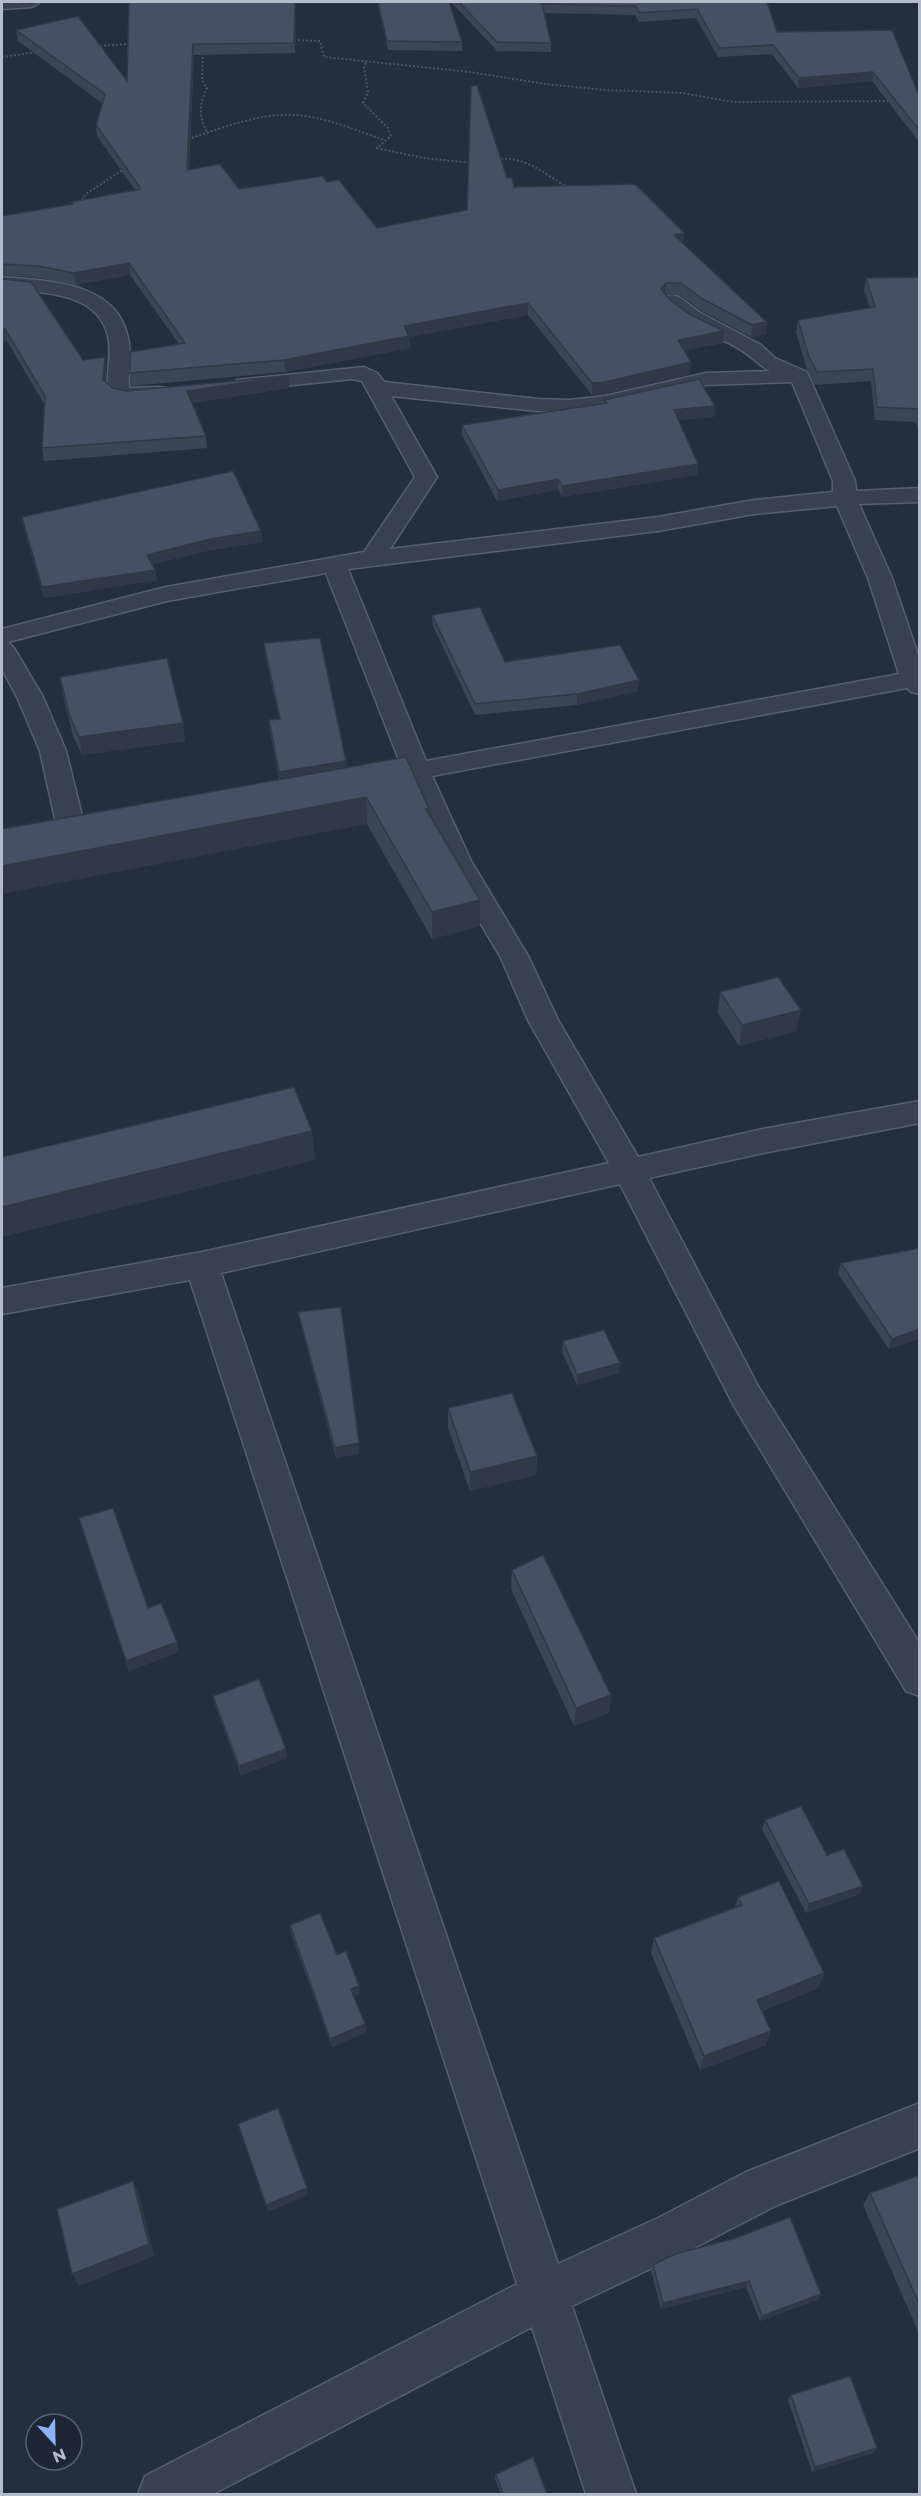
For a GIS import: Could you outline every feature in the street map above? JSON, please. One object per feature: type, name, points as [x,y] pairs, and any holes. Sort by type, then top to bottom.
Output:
[{"type":"street","points":[[2,4],[32,2]]},
{"type":"street","points":[[2,283],[74,291],[89,298],[114,323],[118,337],[118,392],[127,396],[178,391]]},
{"type":"street","points":[[371,778],[918,681],[880,578],[845,498],[844,481],[800,376],[768,362],[754,349],[693,316],[672,301]]},
{"type":"street","points":[[224,386],[352,373],[364,374],[376,388],[426,477],[372,558]]},
{"type":"street","points":[[376,388],[538,405],[569,406],[605,402],[706,379],[800,376]]},
{"type":"street","points":[[2,636],[166,594],[372,558],[658,524],[754,507],[845,498],[920,495]]},
{"type":"street","points":[[334,564],[417,771],[457,861],[514,956],[543,1020],[629,1170],[746,1396],[920,1679]]},
{"type":"street","points":[[2,648],[30,697],[53,751],[71,828]]},
{"type":"street","points":[[2,1301],[202,1265],[763,1141],[920,1112]]},
{"type":"street","points":[[202,1265],[610,2494]]},
{"type":"street","points":[[163,2494],[545,2295],[676,2233],[762,2188],[920,2125]]},
{"type":"path","points":[[284,40],[320,41],[324,57],[470,72],[513,80],[604,90],[682,93],[733,102],[897,100]]},
{"type":"path","points":[[87,47],[131,44]]},
{"type":"path","points":[[2,57],[46,51]]},
{"type":"path","points":[[203,53],[202,80],[207,88],[200,111],[201,123],[208,132]]},
{"type":"path","points":[[367,63],[364,66],[368,92],[363,103],[388,128],[391,136],[377,148],[396,155],[442,159],[464,165],[476,163]]},
{"type":"path","points":[[182,140],[226,126],[281,114],[314,118],[384,140]]},
{"type":"path","points":[[488,160],[511,156],[521,159],[566,188],[574,190]]},
{"type":"path","points":[[60,207],[81,201],[86,194],[125,169]]},
{"type":"building","points":[[129,2],[295,2],[294,43],[193,44],[187,170],[220,164],[239,189],[322,176],[327,182],[339,180],[377,228],[467,210],[471,86],[477,85],[507,178],[512,177],[514,187],[635,184],[684,233],[674,235],[767,322],[752,325],[701,298],[681,283],[666,283],[661,289],[670,300],[691,315],[724,331],[678,340],[691,362],[605,382],[592,383],[528,303],[404,326],[409,336],[284,360],[130,373],[130,352],[185,343],[129,263],[74,273],[38,266],[2,264],[2,216],[141,189],[96,125],[105,94],[16,30],[78,16],[127,81]]},
{"type":"building","points":[[378,2],[449,2],[462,42],[387,41]]},
{"type":"building","points":[[459,2],[767,2],[777,32],[892,30],[920,98],[920,131],[873,72],[799,78],[773,45],[719,48],[697,9],[640,13],[635,6],[542,4],[551,43],[497,42]]},
{"type":"building","points":[[920,277],[920,412],[918,409],[877,407],[873,369],[817,372],[809,357],[798,320],[875,307],[866,278]]},
{"type":"building","points":[[2,279],[31,282],[83,360],[105,357],[103,380],[113,388],[126,391],[289,376],[187,391],[206,436],[42,448],[45,396],[5,329],[2,330]]},
{"type":"building","points":[[699,379],[715,406],[674,410],[698,464],[562,486],[558,479],[498,490],[462,425],[607,403],[604,400]]},
{"type":"building","points":[[233,471],[261,531],[210,539],[147,555],[155,570],[42,587],[22,517]]},
{"type":"building","points":[[480,607],[505,662],[620,645],[639,680],[577,694],[475,704],[432,615]]},
{"type":"building","points":[[320,638],[346,761],[279,772],[269,720],[280,719],[264,643]]},
{"type":"building","points":[[167,658],[183,723],[79,737],[70,717],[60,677]]},
{"type":"building","points":[[406,757],[429,809],[426,809],[480,900],[432,912],[366,797],[2,866],[2,829]]},
{"type":"building","points":[[778,977],[801,1010],[742,1025],[720,992]]},
{"type":"building","points":[[294,1087],[312,1131],[2,1207],[2,1157]]},
{"type":"building","points":[[920,1248],[920,1329],[892,1339],[841,1263]]},
{"type":"building","points":[[341,1307],[359,1443],[335,1448],[298,1312]]},
{"type":"building","points":[[604,1330],[620,1363],[577,1375],[563,1341]]},
{"type":"building","points":[[512,1393],[537,1456],[470,1472],[448,1408]]},
{"type":"building","points":[[113,1508],[148,1608],[161,1603],[177,1642],[126,1661],[79,1518]]},
{"type":"building","points":[[543,1555],[611,1695],[576,1708],[512,1570]]},
{"type":"building","points":[[259,1679],[286,1749],[239,1766],[213,1696]]},
{"type":"building","points":[[801,1806],[827,1855],[844,1849],[863,1886],[809,1904],[765,1820]]},
{"type":"building","points":[[779,1881],[824,1973],[757,2000],[771,2031],[704,2056],[654,1938],[742,1905],[738,1897]]},
{"type":"building","points":[[320,1913],[337,1955],[346,1951],[359,1986],[351,1989],[365,2024],[330,2039],[290,1925]]},
{"type":"building","points":[[278,2108],[307,2188],[266,2205],[238,2124]]},
{"type":"building","points":[[917,2176],[920,2182],[920,2306],[870,2193]]},
{"type":"building","points":[[133,2181],[149,2244],[72,2274],[57,2209]]},
{"type":"building","points":[[790,2217],[821,2294],[762,2316],[749,2281],[663,2303],[653,2265],[675,2254],[736,2238]]},
{"type":"building","points":[[850,2376],[877,2448],[815,2467],[791,2395]]},
{"type":"building","points":[[533,2457],[547,2494],[503,2494],[496,2474]]}]
